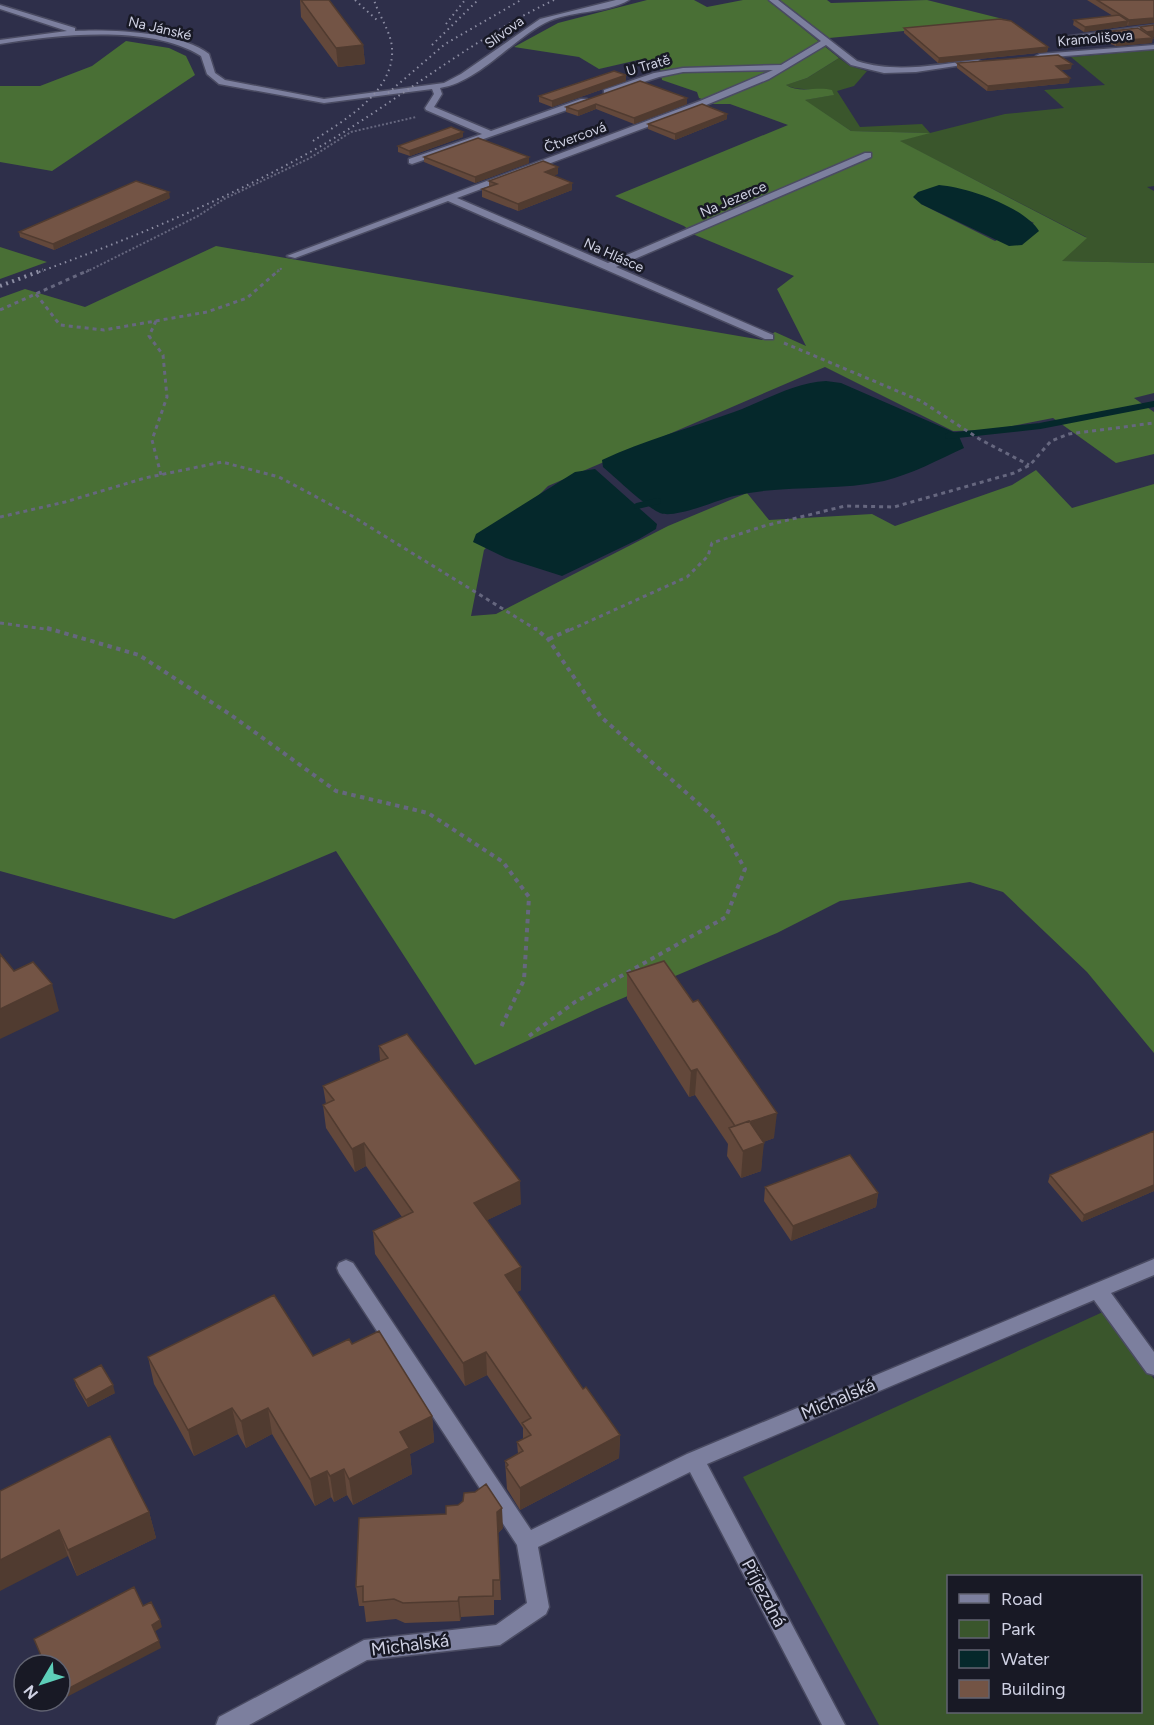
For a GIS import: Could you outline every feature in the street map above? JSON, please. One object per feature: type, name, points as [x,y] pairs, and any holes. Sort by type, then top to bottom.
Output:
[{"type":"street","name":"Slívova","points":[[402,93],[457,81],[543,21],[626,0]]},
{"type":"street","points":[[773,0],[854,63],[882,70],[914,71],[988,61]]},
{"type":"street","points":[[0,8],[62,25],[75,32]]},
{"type":"street","points":[[1067,36],[1154,27]]},
{"type":"street","name":"Na Jánské","points":[[0,42],[75,32],[120,33],[173,42],[206,56],[211,74],[215,78],[240,87],[324,101],[402,93]]},
{"type":"street","name":"Čtvercová","points":[[292,256],[703,103],[785,67],[827,41]]},
{"type":"street","name":"Kramolišova","points":[[1032,57],[1154,47]]},
{"type":"street","name":"U Tratě","points":[[602,94],[657,75],[683,70],[785,67]]},
{"type":"street","points":[[435,87],[438,94],[429,108],[491,134]]},
{"type":"street","points":[[412,161],[590,98]]},
{"type":"street","name":"Na Jezerce","points":[[608,267],[868,155]]},
{"type":"street","name":"Na Hlásce","points":[[449,198],[769,338]]},
{"type":"street","name":"Michalská","points":[[527,1542],[694,1460],[1154,1268]]},
{"type":"street","name":"Michalská","points":[[227,1725],[364,1650],[500,1635],[538,1607],[527,1542],[346,1269]]},
{"type":"street","points":[[1098,1291],[1154,1367]]},
{"type":"street","name":"Příjezdná","points":[[694,1460],[834,1725]]},
{"type":"path","points":[[0,309],[80,275],[198,216],[224,199],[310,158],[351,132],[400,122],[416,117],[429,108]]},
{"type":"path","points":[[36,294],[50,309],[60,325],[104,330],[207,312],[247,298],[276,276],[292,256]]},
{"type":"path","points":[[157,321],[150,336],[163,355],[167,397],[152,440],[160,475]]},
{"type":"path","points":[[769,338],[921,401],[981,441],[1030,465]]},
{"type":"path","points":[[549,639],[687,577],[708,556],[712,543],[764,526],[844,506],[894,507],[1014,473],[1030,465],[1051,441],[1069,434],[1154,423]]},
{"type":"path","points":[[0,518],[160,475],[222,462],[279,477],[352,516],[531,625],[549,639],[601,717],[717,820],[745,869],[726,917],[575,1002],[529,1036]]},
{"type":"path","points":[[0,623],[39,626],[139,656],[231,715],[336,791],[428,813],[503,862],[529,897],[524,980],[500,1029]]},
{"type":"green space","points":[[647,0],[694,0],[707,7],[743,0],[768,0],[839,58],[807,78],[786,85],[797,89],[832,90],[834,95],[805,100],[851,131],[930,133],[900,141],[1087,238],[1062,261],[1154,263],[1154,393],[1134,398],[1154,412],[1154,454],[1116,463],[1053,418],[992,430],[953,431],[825,367],[548,486],[484,550],[471,616],[496,614],[668,526],[747,493],[769,520],[872,514],[895,526],[1012,485],[1036,470],[1072,508],[1154,484],[1154,1053],[1087,972],[1003,892],[970,882],[840,901],[777,933],[597,1009],[475,1065],[336,851],[174,919],[0,871],[0,298],[25,289],[85,307],[216,246],[762,340],[775,332],[806,346],[777,289],[794,276],[695,235],[684,226],[615,196],[788,125],[730,104],[714,104],[699,98],[697,92],[662,80],[660,67],[638,60],[599,69],[579,57],[514,47],[558,23]],"holes":[[[984,197],[1034,223],[995,241],[921,204]]]},
{"type":"green space","points":[[780,0],[827,0],[831,3],[927,0],[1011,21],[829,38]]},
{"type":"green space","points":[[126,41],[169,48],[186,56],[195,75],[52,171],[0,162],[0,86],[40,86],[92,66]]},
{"type":"green space","points":[[1154,50],[1154,186],[1147,187],[1154,191],[1154,263],[1061,261],[1086,237],[899,141],[927,133],[851,131],[804,100],[833,95],[822,90],[798,89],[785,85],[807,78],[839,58],[850,66],[867,71],[854,86],[837,91],[860,127],[922,124],[930,133],[1005,114],[1064,108],[1044,90],[1105,85],[1071,57]]},
{"type":"green space","points":[[0,247],[47,262],[0,279]]},
{"type":"green space","points":[[1105,1311],[1154,1379],[1154,1725],[879,1725],[743,1477]]},
{"type":"water","points":[[939,185],[979,194],[1008,206],[1032,222],[1039,231],[1022,245],[1009,246],[921,204],[913,197],[918,192]]},
{"type":"water","points":[[826,381],[841,383],[958,434],[964,448],[915,471],[884,481],[846,486],[753,492],[686,511],[667,514],[660,513],[647,505],[603,467],[602,460],[635,446],[734,412],[790,389]]},
{"type":"water","points":[[595,469],[657,524],[656,529],[562,576],[506,558],[473,542],[476,534],[575,472]]},
{"type":"building","points":[[301,0],[329,0],[363,45],[336,48]]},
{"type":"building","points":[[1097,0],[1154,0],[1154,18],[1129,20]]},
{"type":"building","points":[[1119,15],[1128,21],[1085,27],[1074,20]]},
{"type":"building","points":[[1000,19],[1011,21],[1048,47],[939,58],[904,28]]},
{"type":"building","points":[[1154,25],[1154,31],[1147,32],[1140,27]]},
{"type":"building","points":[[1138,28],[1153,38],[1116,41],[1095,33]]},
{"type":"building","points":[[1058,55],[1072,64],[1056,66],[1070,78],[988,86],[957,63]]},
{"type":"building","points":[[614,71],[626,75],[552,101],[539,96]]},
{"type":"building","points":[[640,81],[687,98],[634,118],[596,104],[578,111],[566,107]]},
{"type":"building","points":[[702,104],[727,114],[675,134],[648,124]]},
{"type":"building","points":[[451,127],[463,132],[409,151],[398,146]]},
{"type":"building","points":[[478,138],[529,157],[475,177],[424,157]]},
{"type":"building","points":[[543,161],[558,167],[545,172],[572,183],[518,204],[482,189],[497,184],[489,181]]},
{"type":"building","points":[[136,181],[169,192],[53,244],[19,232]]},
{"type":"building","points":[[0,954],[14,971],[33,962],[52,984],[0,1009]]},
{"type":"building","points":[[664,961],[693,1002],[698,1000],[777,1113],[735,1126],[697,1069],[691,1071],[627,973]]},
{"type":"building","points":[[407,1034],[520,1181],[474,1203],[521,1267],[505,1275],[583,1389],[586,1387],[620,1435],[520,1488],[506,1467],[508,1465],[505,1461],[523,1451],[517,1442],[531,1435],[522,1423],[531,1418],[486,1352],[463,1363],[373,1231],[413,1212],[364,1143],[352,1149],[323,1105],[334,1100],[323,1086],[388,1058],[379,1046]]},
{"type":"building","points":[[749,1121],[764,1143],[743,1151],[729,1128]]},
{"type":"building","points":[[1154,1131],[1154,1185],[1084,1215],[1050,1175]]},
{"type":"building","points":[[850,1155],[878,1193],[793,1226],[765,1187]]},
{"type":"building","points":[[274,1295],[313,1356],[349,1339],[352,1344],[379,1331],[432,1416],[400,1432],[409,1448],[349,1479],[344,1469],[330,1476],[327,1471],[310,1479],[268,1408],[241,1421],[232,1408],[188,1430],[148,1357]]},
{"type":"building","points":[[101,1365],[113,1385],[86,1400],[74,1379]]},
{"type":"building","points":[[110,1436],[149,1512],[68,1550],[59,1530],[0,1560],[0,1491]]},
{"type":"building","points":[[486,1484],[502,1508],[497,1512],[500,1580],[493,1580],[493,1596],[459,1597],[458,1601],[403,1603],[394,1599],[363,1602],[363,1586],[356,1587],[359,1518],[446,1514],[446,1506],[458,1505],[463,1501],[464,1493],[475,1492]]},
{"type":"building","points":[[134,1587],[143,1606],[151,1602],[160,1620],[152,1625],[159,1641],[72,1687],[72,1653],[40,1653],[34,1639]]},
{"type":"waterway","points":[[948,436],[1040,426],[1154,404]]},
{"type":"waterway","points":[[637,506],[658,501]]},
{"type":"railway","points":[[355,0],[378,21]]},
{"type":"railway","points":[[313,141],[365,103],[385,78],[391,64],[392,48],[374,0]]},
{"type":"railway","points":[[446,24],[465,0]]},
{"type":"railway","points":[[432,45],[478,0]]},
{"type":"railway","points":[[388,93],[445,44],[521,0]]},
{"type":"railway","points":[[39,272],[186,214],[292,162],[355,125],[495,32],[554,0]]},
{"type":"railway","points":[[0,286],[43,270]]}]
